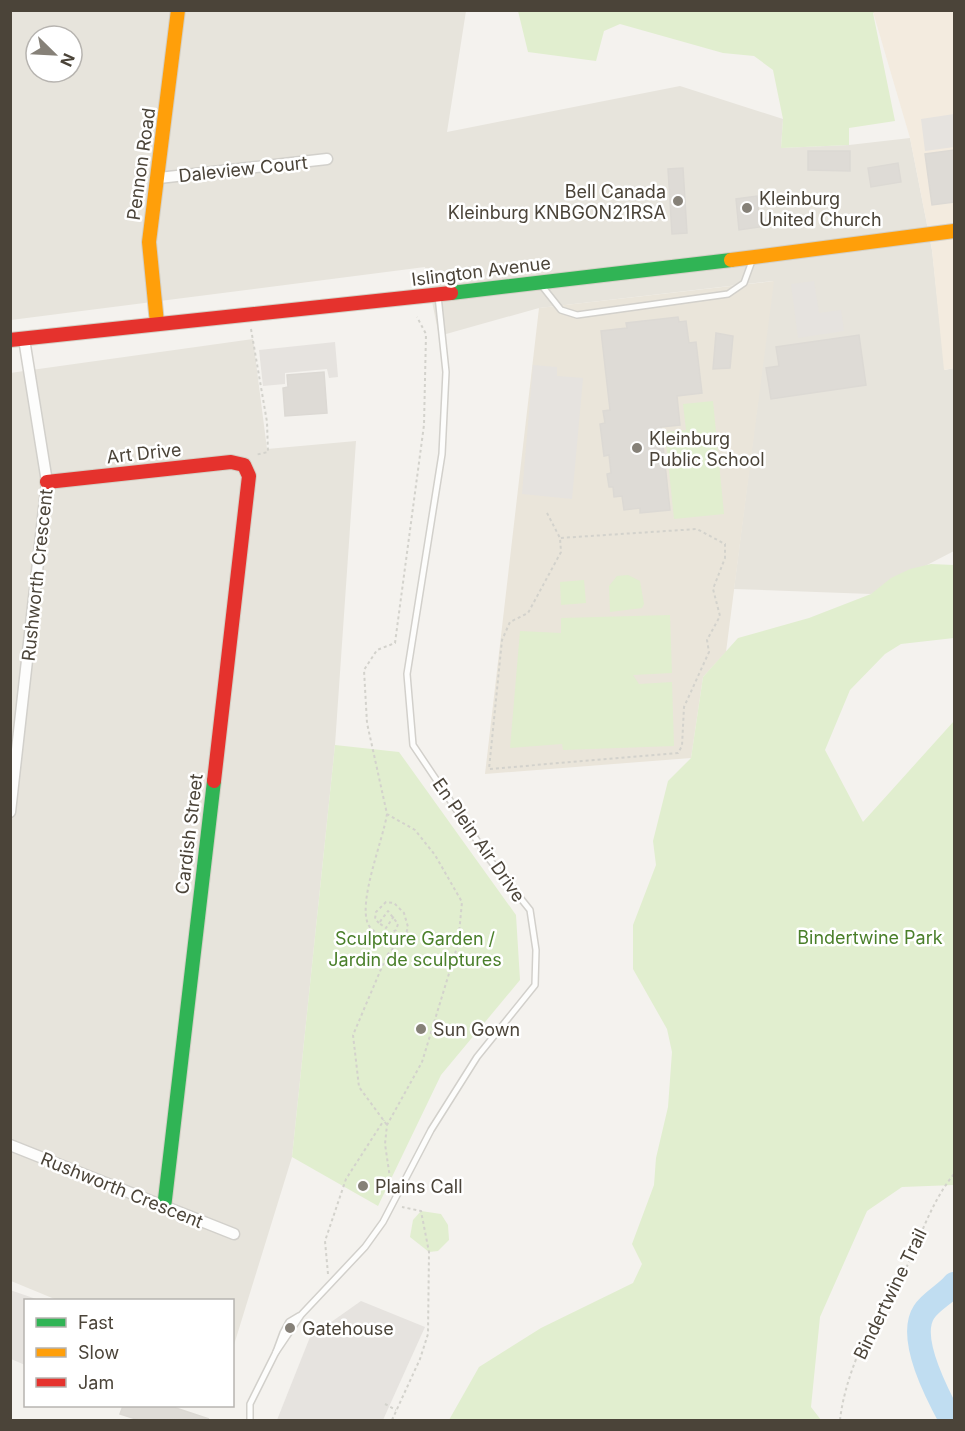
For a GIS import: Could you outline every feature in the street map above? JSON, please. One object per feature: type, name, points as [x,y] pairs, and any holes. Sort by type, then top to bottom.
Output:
[{"type":"street","name":"Pennon Road","points":[[157,323],[149,242],[159,178],[178,10]]},
{"type":"street","name":"Daleview Court","points":[[159,178],[327,159]]},
{"type":"street","name":"Islington Avenue","points":[[17,340],[438,294],[954,231]]},
{"type":"street","name":"Rushworth Crescent","points":[[10,812],[47,482],[17,340]]},
{"type":"street","name":"Art Drive","points":[[47,482],[231,462],[244,465]]},
{"type":"street","name":"Cardish Street","points":[[164,1208],[249,476],[244,465]]},
{"type":"street","name":"Rushworth Crescent","points":[[10,1145],[234,1234]]},
{"type":"lane","points":[[540,282],[561,310],[577,315],[728,294],[744,283],[754,257]]},
{"type":"lane","name":"En Plein Air Drive","points":[[250,1420],[250,1404],[276,1352],[301,1315],[365,1247],[395,1202],[431,1130],[477,1057],[535,985],[536,950],[530,910],[490,860],[413,745],[407,674],[442,454],[446,372],[438,294]]},
{"type":"path","points":[[244,465],[255,454],[268,452],[267,422],[249,313]]},
{"type":"path","points":[[379,923],[388,911],[394,915],[398,924],[396,930],[386,936],[371,929],[367,922],[368,890],[387,814],[367,723],[364,670],[377,650],[395,643],[424,425],[426,334],[417,317]]},
{"type":"path","points":[[547,513],[560,538],[561,552],[528,613],[510,622],[502,640],[489,769],[678,753],[682,746],[684,706],[709,651],[707,640],[720,616],[713,589],[725,558],[725,544],[697,529],[560,538]]},
{"type":"path","points":[[387,814],[415,830],[435,855],[462,902],[458,944],[422,1062],[387,1125],[385,1144],[395,1202],[401,1207],[421,1211],[429,1252],[428,1334],[420,1359],[392,1420]]},
{"type":"path","points":[[387,1125],[359,1087],[353,1035],[387,955],[406,934],[408,927],[404,913],[394,903],[386,902],[376,912],[375,919],[386,928],[394,915]]},
{"type":"path","points":[[328,1284],[325,1241],[328,1231],[346,1179],[384,1120]]},
{"type":"path","name":"Bindertwine Trail","points":[[840,1420],[853,1371],[866,1339],[877,1316],[898,1285],[935,1202],[954,1174]]},
{"type":"path","points":[[385,1404],[396,1410]]},
{"type":"shaded area","points":[[876,10],[954,11],[954,368],[944,370],[932,250],[910,138],[873,12]]},
{"type":"shaded area","points":[[10,11],[466,11],[447,132],[680,86],[783,119],[781,148],[849,145],[910,138],[932,250],[945,370],[954,368],[954,551],[871,594],[734,589],[773,281],[539,308],[439,336],[425,267],[11,320]]},
{"type":"shaded area","points":[[954,114],[954,147],[925,151],[921,119]]},
{"type":"shaded area","name":"Kleinburg Public School","points":[[774,281],[726,652],[703,677],[691,758],[485,774],[539,308]]},
{"type":"shaded area","points":[[814,281],[819,313],[841,310],[844,331],[798,338],[791,284]]},
{"type":"shaded area","points":[[253,339],[267,449],[356,441],[335,745],[292,1157],[234,1345],[234,1299],[55,1299],[11,1281],[10,373]]},
{"type":"shaded area","points":[[335,342],[338,377],[329,378],[327,369],[285,373],[285,384],[263,386],[259,350]]},
{"type":"shaded area","points":[[533,365],[557,367],[557,376],[583,378],[572,499],[522,494]]},
{"type":"shaded area","points":[[10,1290],[36,1299],[24,1299],[24,1365],[11,1359]]},
{"type":"shaded area","points":[[361,1301],[425,1327],[383,1420],[277,1420],[310,1337]]},
{"type":"green space","points":[[518,11],[876,11],[873,13],[895,121],[849,128],[849,145],[781,148],[783,119],[773,70],[754,56],[723,53],[620,24],[604,31],[596,61],[528,52]]},
{"type":"green space","points":[[713,401],[724,514],[674,519],[665,432],[686,430],[683,404]]},
{"type":"green space","name":"Bindertwine Park","points":[[931,564],[954,565],[954,638],[901,644],[885,654],[850,690],[825,750],[863,822],[954,721],[954,1185],[902,1187],[867,1211],[820,1317],[811,1407],[821,1420],[449,1420],[479,1367],[541,1328],[633,1283],[642,1264],[632,1244],[654,1185],[656,1158],[668,1107],[672,1052],[667,1029],[633,969],[633,925],[656,865],[653,841],[668,781],[691,758],[703,677],[738,638],[809,618],[871,594],[891,578],[910,569]]},
{"type":"green space","points":[[628,575],[640,581],[644,604],[642,608],[610,612],[609,586],[617,576]]},
{"type":"green space","points":[[584,580],[586,603],[561,605],[560,582]]},
{"type":"green space","points":[[670,615],[672,673],[633,675],[639,684],[672,682],[674,746],[563,750],[562,744],[510,748],[520,631],[561,633],[561,618]]},
{"type":"green space","name":"Sculpture Garden / Jardin de sculptures","points":[[335,745],[399,752],[516,915],[520,980],[441,1075],[378,1206],[292,1157]]},
{"type":"green space","points":[[421,1211],[441,1214],[448,1225],[449,1240],[438,1251],[429,1252],[410,1237],[413,1220]]},
{"type":"building","points":[[954,150],[954,202],[932,205],[925,154]]},
{"type":"building","points":[[808,151],[850,151],[850,171],[808,170]]},
{"type":"building","points":[[898,163],[901,182],[871,187],[868,168]]},
{"type":"building","name":"Bell Canada Kleinburg KNBGON21RSA","points":[[683,168],[687,233],[672,234],[668,169]]},
{"type":"building","name":"Kleinburg United Church","points":[[757,196],[759,218],[765,217],[766,226],[739,230],[736,199]]},
{"type":"building","points":[[678,317],[679,322],[686,321],[689,343],[696,342],[702,393],[677,396],[680,425],[661,427],[670,510],[640,513],[640,508],[624,510],[622,496],[614,497],[613,487],[609,487],[607,474],[611,473],[609,455],[604,456],[600,424],[605,423],[603,411],[610,410],[601,331],[627,328],[626,323]]},
{"type":"building","points":[[716,333],[733,336],[730,368],[713,369]]},
{"type":"building","points":[[859,335],[866,385],[771,399],[766,368],[779,366],[776,347]]},
{"type":"building","points":[[324,372],[327,413],[285,416],[283,388],[288,387],[287,375]]},
{"type":"building","points":[[123,1407],[173,1407],[209,1419],[139,1420],[120,1414]]},
{"type":"waterway","points":[[951,1420],[926,1367],[919,1336],[924,1312],[954,1284]]},
{"type":"traffic: fast","points":[[451,293],[731,260]]},
{"type":"traffic: fast","points":[[164,1208],[214,781]]},
{"type":"traffic: slow","points":[[157,323],[149,242],[178,10]]},
{"type":"traffic: slow","points":[[731,260],[954,231]]},
{"type":"traffic: jam","points":[[10,340],[451,293]]},
{"type":"traffic: jam","points":[[47,482],[231,462],[244,465],[249,476],[214,781]]},
{"type":"place","name":"Bell Canada Kleinburg KNBGON21RSA","points":[[678,201]]},
{"type":"place","name":"Kleinburg United Church","points":[[747,208]]},
{"type":"place","name":"Kleinburg Public School","points":[[637,448]]},
{"type":"place","name":"Sun Gown","points":[[421,1029]]},
{"type":"place","name":"Plains Call","points":[[363,1186]]},
{"type":"place","name":"Gatehouse","points":[[290,1328]]}]
